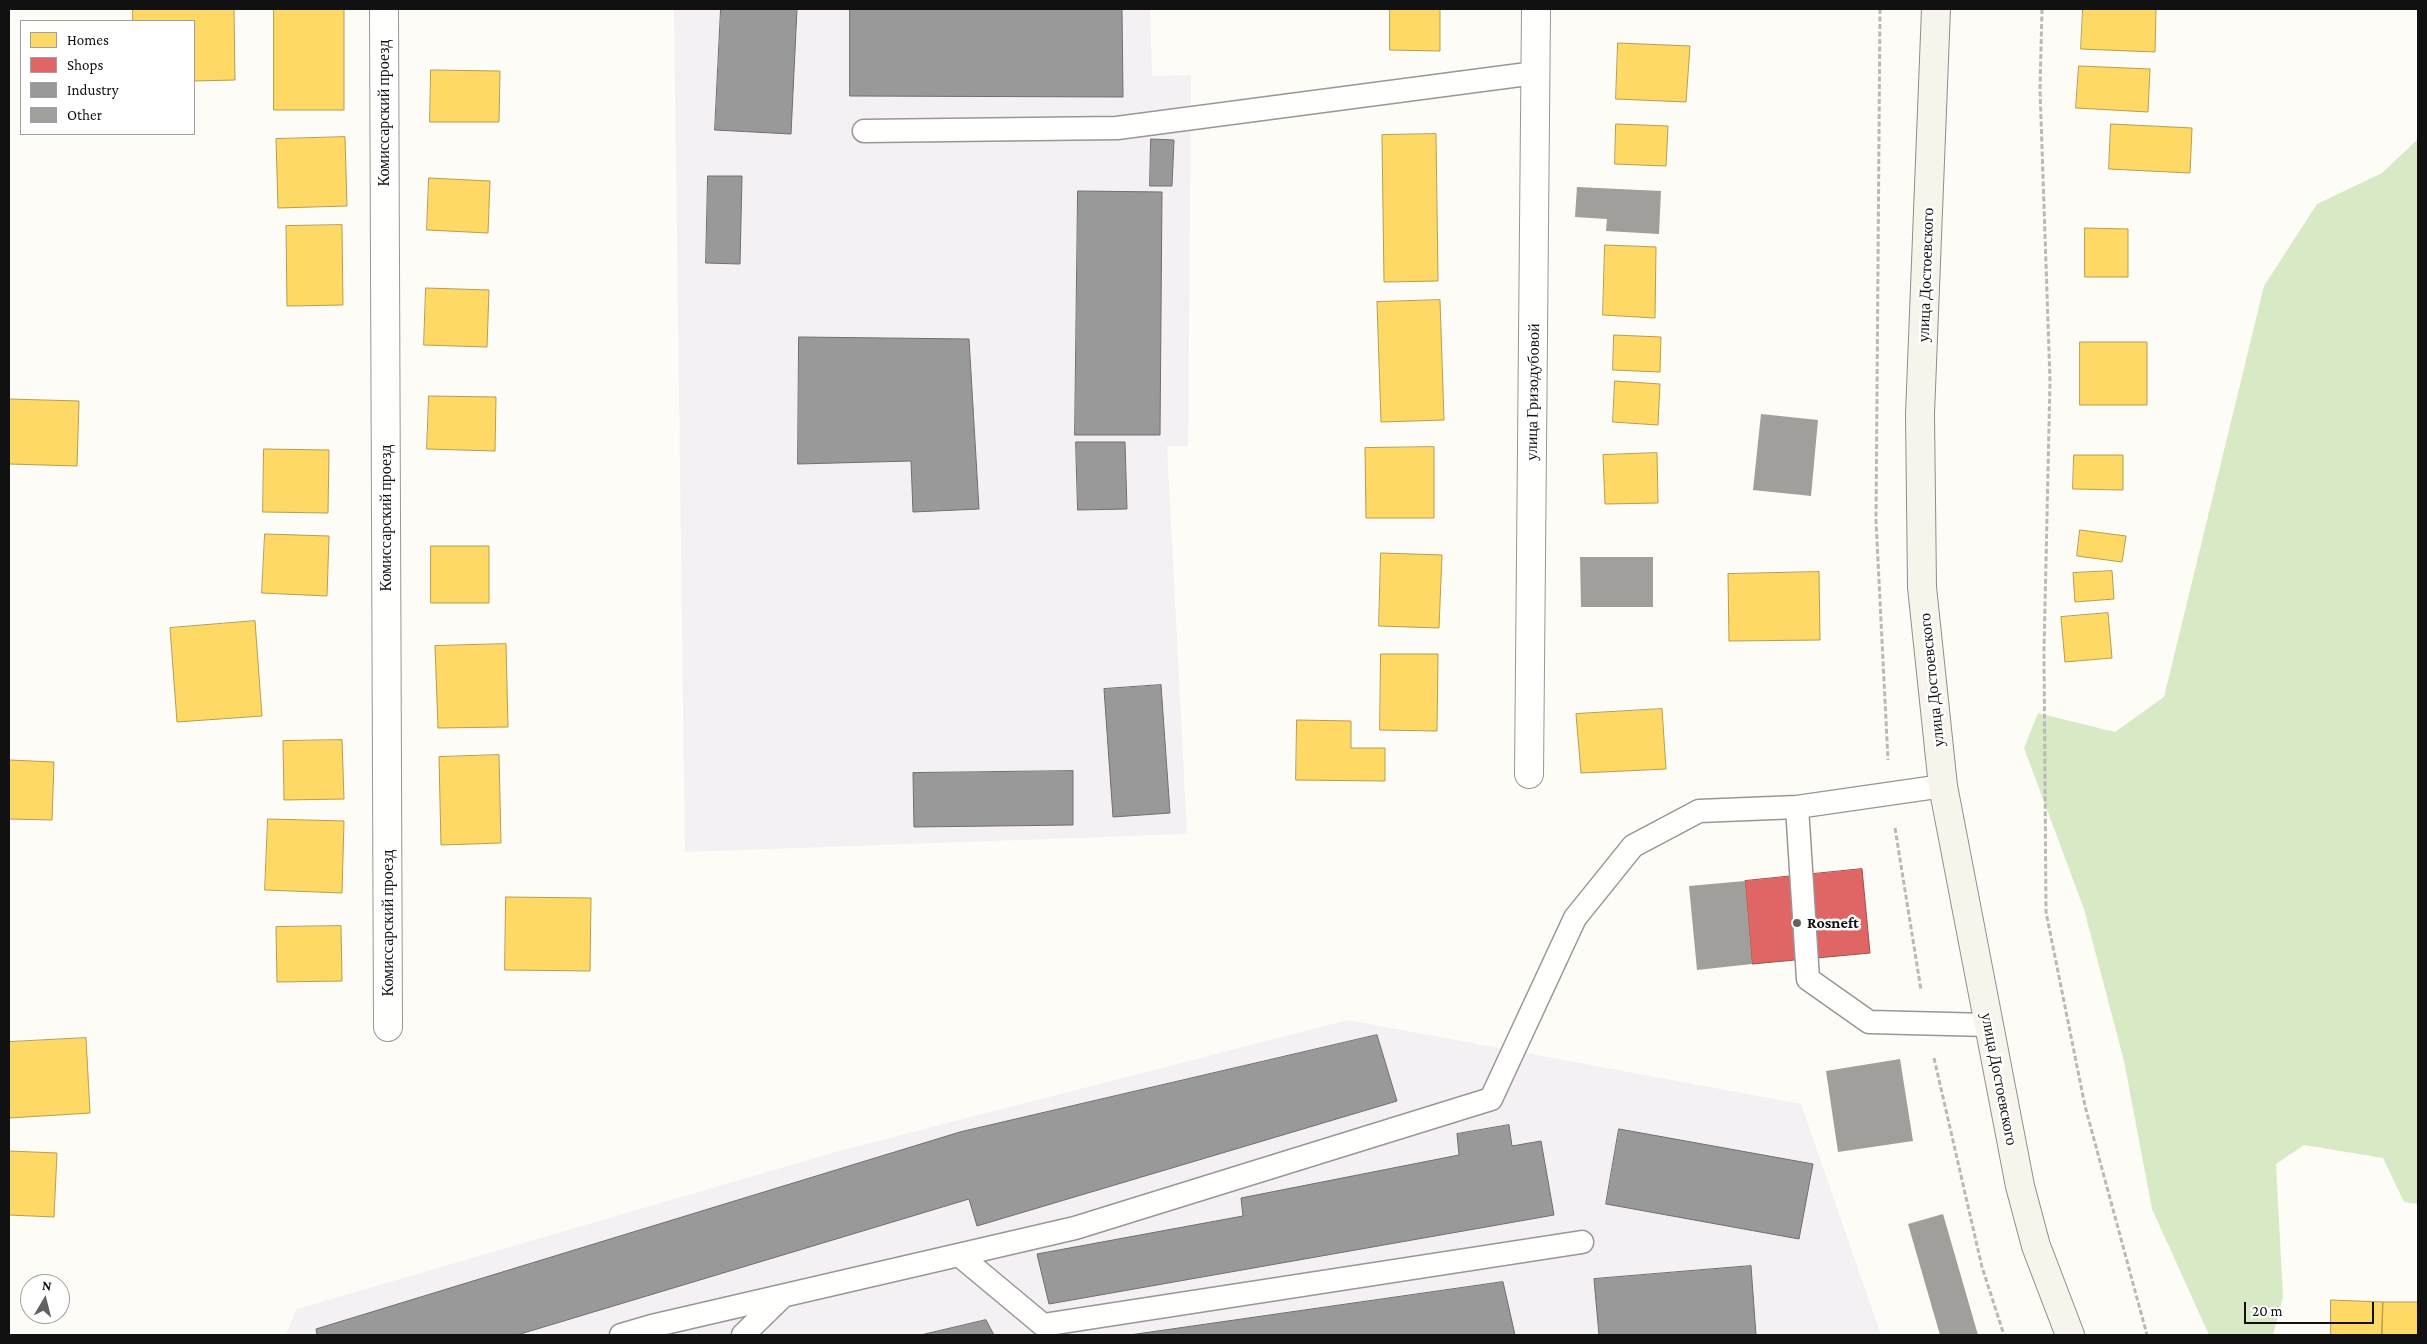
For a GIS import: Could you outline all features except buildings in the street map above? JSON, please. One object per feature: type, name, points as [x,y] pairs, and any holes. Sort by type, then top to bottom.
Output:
[{"type":"main road","name":"улица Достоевского","points":[[1936,9],[1920,414],[1922,587],[1943,786],[1988,1025],[2020,1186],[2036,1246],[2070,1335]]},
{"type":"street","name":"Комиссарский проезд","points":[[384,9],[388,1027]]},
{"type":"street","name":"улица Гризодубовой","points":[[1529,774],[1536,9]]},
{"type":"lane","points":[[864,131],[1117,128],[1535,74]]},
{"type":"lane","points":[[621,1335],[652,1326],[1075,1228],[1491,1099],[1575,918],[1633,846],[1699,811],[1797,808],[1943,786]]},
{"type":"lane","points":[[1797,808],[1808,979],[1870,1022],[1988,1025]]},
{"type":"lane","points":[[960,1255],[1043,1325],[1582,1242]]},
{"type":"lane","points":[[743,1335],[784,1295]]},
{"type":"path","points":[[2042,9],[2040,89],[2050,381],[2044,650],[2046,912],[2085,1106],[2147,1335]]},
{"type":"shaded area","points":[[674,9],[1150,9],[1152,76],[1191,75],[1188,446],[1167,446],[1187,834],[685,852]]},
{"type":"shaded area","points":[[1348,1020],[1801,1104],[1881,1335],[285,1335],[297,1309],[839,1151]]},
{"type":"green space","points":[[2418,139],[2418,1204],[2404,1202],[2383,1158],[2304,1145],[2276,1164],[2283,1297],[2273,1335],[2209,1335],[2152,1209],[2124,1061],[2084,909],[2024,748],[2038,713],[2115,732],[2164,697],[2264,286],[2317,204],[2382,173]]},
{"type":"place","name":"Rosneft","points":[[1797,923]]}]
